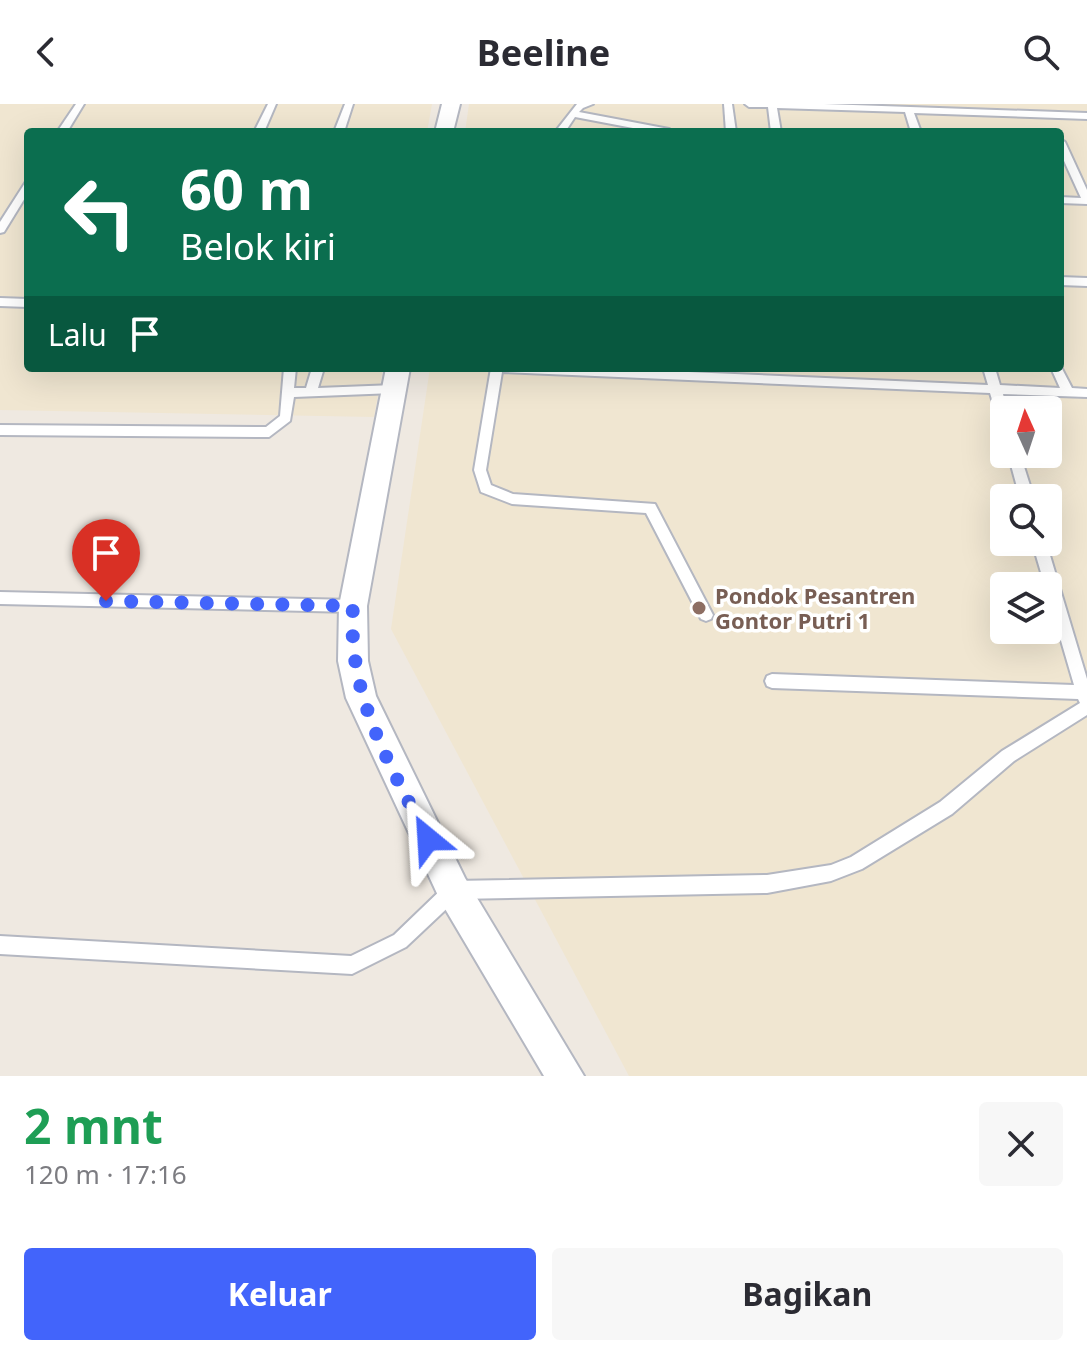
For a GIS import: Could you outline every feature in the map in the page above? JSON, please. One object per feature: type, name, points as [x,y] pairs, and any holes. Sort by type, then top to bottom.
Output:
[{"type":"street","points":[[445,128],[451,104]]},
{"type":"street","points":[[396,378],[353,606],[353,661],[361,698],[453,890],[565,1076]]},
{"type":"lane","points":[[65,128],[80,104]]},
{"type":"lane","points":[[261,128],[272,104]]},
{"type":"lane","points":[[340,128],[349,104]]},
{"type":"lane","points":[[563,128],[580,106],[589,104]]},
{"type":"lane","points":[[728,104],[731,128]]},
{"type":"lane","points":[[749,104],[909,110],[932,107],[1050,119],[1087,116]]},
{"type":"lane","points":[[772,105],[775,128]]},
{"type":"lane","points":[[909,110],[915,128]]},
{"type":"lane","points":[[573,114],[648,128]]},
{"type":"lane","points":[[1064,151],[1087,201],[1064,200]]},
{"type":"lane","points":[[0,230],[24,192]]},
{"type":"lane","points":[[1064,281],[1087,282]]},
{"type":"lane","points":[[0,302],[24,303]]},
{"type":"lane","points":[[0,430],[269,432],[286,418],[290,372]]},
{"type":"lane","points":[[311,392],[317,372]]},
{"type":"lane","points":[[496,372],[480,470],[486,488],[512,499],[647,506],[657,516],[706,615]]},
{"type":"lane","points":[[592,372],[1087,393]]},
{"type":"lane","points":[[990,372],[997,396]]},
{"type":"lane","points":[[1059,372],[1068,392]]},
{"type":"lane","points":[[288,393],[396,378]]},
{"type":"lane","points":[[1043,556],[1085,700]]},
{"type":"lane","points":[[0,598],[353,606]]},
{"type":"lane","points":[[772,681],[1085,700]]},
{"type":"lane","points":[[0,945],[352,965],[400,941],[453,890],[767,884],[831,873],[856,863],[946,808],[1008,756],[1085,700]]},
{"type":"shaded area","points":[[0,104],[432,104],[428,128],[24,128],[24,372],[382,372],[374,417],[0,410]]},
{"type":"shaded area","name":"Pondok Pesantren Gontor Putri 1","points":[[469,104],[1087,104],[1087,1076],[629,1076],[391,629],[429,372],[1064,372],[1064,128],[466,128]]},
{"type":"place","name":"Pondok Pesantren Gontor Putri 1","points":[[699,608]]},
{"type":"route","points":[[106,601],[353,606],[353,661],[361,698],[428,839]]}]
